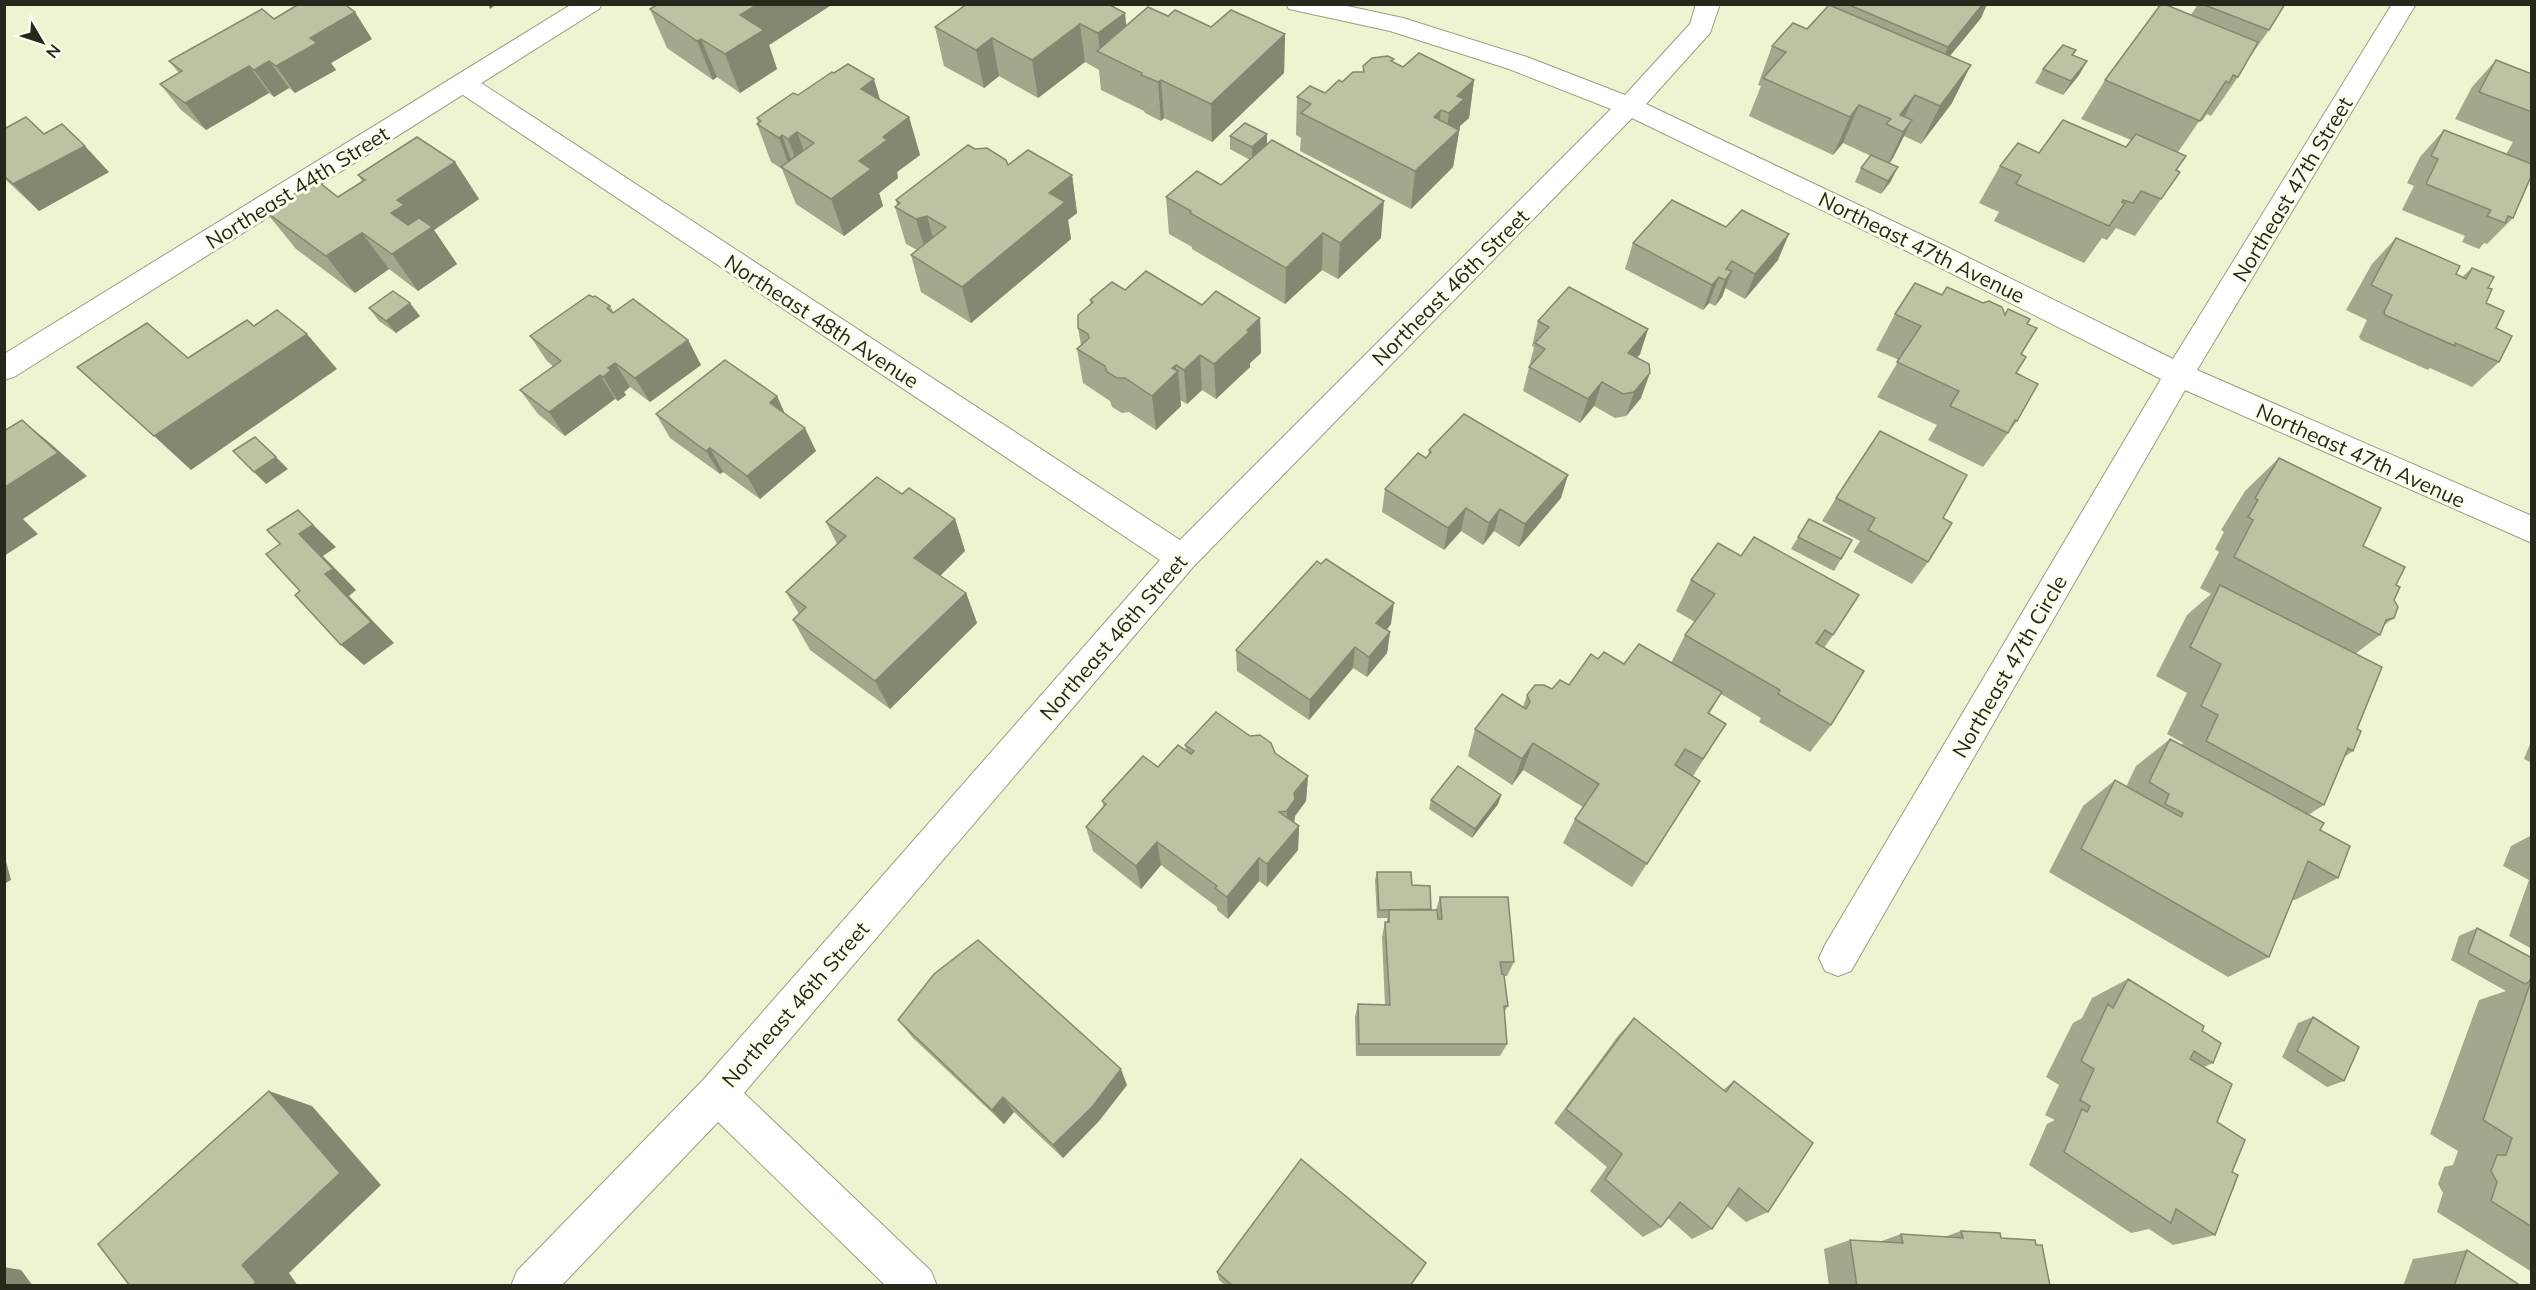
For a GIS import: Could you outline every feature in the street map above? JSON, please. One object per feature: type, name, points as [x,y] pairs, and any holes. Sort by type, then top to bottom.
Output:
[{"type":"street","name":"Northeast 44th Street","points":[[4,369],[590,4]]},
{"type":"street","name":"Northeast 47th Avenue","points":[[1298,4],[1394,24],[1518,63],[1629,106],[1935,253],[2180,375],[2532,530]]},
{"type":"street","name":"Northeast 46th Street","points":[[532,1286],[717,1094],[1182,558],[1629,106],[1701,27],[1708,4]]},
{"type":"street","name":"Northeast 47th Street","points":[[2180,375],[2404,4]]},
{"type":"street","name":"Northeast 48th Avenue","points":[[462,83],[1182,558]]},
{"type":"street","name":"Northeast 47th Circle","points":[[1838,958],[2180,375]]},
{"type":"street","points":[[717,1094],[916,1286]]},
{"type":"building","points":[[299,4],[344,4],[355,12],[310,38],[317,43],[276,66],[269,61],[254,70],[249,66],[185,103],[160,84],[182,71],[169,61],[262,9],[274,19]]},
{"type":"building","points":[[658,4],[758,4],[740,15],[764,30],[725,54],[701,39],[697,41],[650,9]]},
{"type":"building","points":[[967,4],[1108,4],[1125,13],[1098,33],[1080,24],[1032,60],[992,38],[976,50],[935,27]]},
{"type":"building","points":[[1847,4],[1983,4],[1948,47]]},
{"type":"building","points":[[2161,4],[2258,42],[2238,77],[2233,75],[2229,83],[2226,81],[2200,121],[2105,80]]},
{"type":"building","points":[[2202,4],[2285,4],[2269,30]]},
{"type":"building","points":[[1829,5],[1971,65],[1940,106],[1915,95],[1900,115],[1912,120],[1903,132],[1886,124],[1891,119],[1859,105],[1850,117],[1763,78],[1786,52],[1772,46],[1793,23],[1807,29]]},
{"type":"building","points":[[1148,7],[1168,16],[1175,10],[1211,27],[1231,10],[1285,34],[1211,104],[1161,80],[1158,82],[1141,75],[1142,73],[1097,51]]},
{"type":"building","points":[[2063,45],[2076,50],[2072,55],[2087,61],[2071,81],[2043,69]]},
{"type":"building","points":[[1419,53],[1474,80],[1457,96],[1464,99],[1449,113],[1441,110],[1434,117],[1459,130],[1415,171],[1301,113],[1311,104],[1297,97],[1310,86],[1325,93],[1339,80],[1342,82],[1353,72],[1364,72],[1363,66],[1372,58],[1388,56],[1394,59],[1391,61],[1403,67]]},
{"type":"building","points":[[2496,60],[2532,74],[2532,112],[2479,92]]},
{"type":"building","points":[[848,64],[874,79],[861,89],[909,117],[883,137],[887,140],[859,161],[871,169],[831,199],[781,167],[814,143],[797,132],[788,139],[782,135],[779,138],[757,124],[761,121],[757,118],[793,93],[798,95]]},
{"type":"building","points":[[26,117],[44,134],[62,124],[85,146],[13,184],[4,176],[4,129]]},
{"type":"building","points":[[2063,120],[2126,147],[2136,134],[2186,156],[2176,170],[2180,172],[2161,199],[2141,191],[2133,203],[2123,200],[2122,202],[2125,203],[2109,226],[2016,184],[2021,175],[2000,166],[2018,143],[2039,153]]},
{"type":"building","points":[[1245,123],[1267,134],[1252,147],[1230,136]]},
{"type":"building","points":[[2444,130],[2532,164],[2532,174],[2513,218],[2508,216],[2505,223],[2487,216],[2491,210],[2426,184],[2438,159],[2431,156]]},
{"type":"building","points":[[417,137],[455,162],[397,200],[404,205],[391,213],[408,225],[419,218],[432,227],[392,254],[362,233],[326,256],[266,212],[316,180],[338,197],[365,180],[358,175]]},
{"type":"building","points":[[1272,140],[1384,201],[1340,243],[1323,233],[1286,268],[1166,197],[1197,171],[1221,185]]},
{"type":"building","points":[[968,145],[975,149],[987,148],[1006,160],[1008,165],[1028,150],[1072,175],[1049,193],[1065,202],[962,287],[911,255],[946,227],[927,216],[916,219],[895,207],[900,203],[896,200]]},
{"type":"building","points":[[1871,155],[1898,167],[1888,181],[1861,168]]},
{"type":"building","points":[[1672,200],[1726,227],[1742,210],[1789,234],[1755,274],[1732,261],[1726,269],[1732,271],[1725,280],[1719,277],[1712,285],[1633,243]]},
{"type":"building","points":[[2396,238],[2460,266],[2456,274],[2466,279],[2472,268],[2494,277],[2488,288],[2492,289],[2486,303],[2504,311],[2496,328],[2512,336],[2499,362],[2455,343],[2455,346],[2385,315],[2384,312],[2392,295],[2371,285]]},
{"type":"building","points":[[1146,271],[1202,305],[1216,291],[1260,318],[1247,330],[1249,332],[1214,364],[1200,355],[1184,370],[1176,365],[1172,368],[1178,371],[1152,396],[1125,378],[1117,378],[1107,372],[1105,366],[1077,349],[1089,338],[1088,334],[1078,328],[1078,315],[1093,302],[1090,300],[1112,282],[1125,290]]},
{"type":"building","points":[[1915,283],[1942,295],[1947,287],[1983,303],[1989,301],[2002,307],[2005,315],[2008,309],[2030,319],[2027,324],[2037,328],[2021,354],[2026,357],[2016,373],[2038,384],[2008,433],[1950,406],[1959,391],[1897,362],[1921,326],[1895,314]]},
{"type":"building","points":[[1569,287],[1648,329],[1628,353],[1649,364],[1650,373],[1634,392],[1623,394],[1602,382],[1588,399],[1529,367],[1545,349],[1535,343],[1549,327],[1538,321]]},
{"type":"building","points":[[393,291],[410,303],[386,321],[369,308]]},
{"type":"building","points":[[589,295],[595,296],[610,306],[607,308],[613,313],[633,299],[688,340],[635,378],[615,363],[608,368],[611,370],[603,377],[600,375],[549,412],[520,390],[561,361],[530,336]]},
{"type":"building","points":[[277,310],[307,334],[154,436],[77,367],[147,323],[188,358],[247,320],[254,326]]},
{"type":"building","points":[[725,360],[777,396],[770,403],[805,428],[747,476],[710,448],[706,451],[656,414]]},
{"type":"building","points":[[1464,414],[1568,475],[1525,524],[1500,509],[1489,523],[1466,508],[1448,528],[1385,489],[1418,453],[1426,458],[1431,452],[1429,450]]},
{"type":"building","points":[[22,420],[58,453],[4,488],[4,431]]},
{"type":"building","points":[[1880,431],[1967,475],[1943,518],[1952,523],[1928,562],[1868,530],[1875,518],[1836,498]]},
{"type":"building","points":[[255,437],[276,457],[254,472],[233,451]]},
{"type":"building","points":[[2279,458],[2381,508],[2363,546],[2405,567],[2396,585],[2400,587],[2394,600],[2398,607],[2394,618],[2386,620],[2380,635],[2234,557],[2253,520],[2248,517],[2258,500],[2255,498]]},
{"type":"building","points":[[877,477],[902,494],[909,488],[955,519],[914,558],[966,593],[875,681],[793,620],[806,607],[786,592],[846,536],[826,522]]},
{"type":"building","points":[[298,510],[313,525],[299,534],[333,569],[325,574],[371,622],[341,645],[295,595],[300,591],[266,554],[280,544],[267,530]]},
{"type":"building","points":[[1809,519],[1852,540],[1841,559],[1798,537]]},
{"type":"building","points":[[1754,537],[1859,595],[1833,635],[1825,630],[1816,643],[1864,671],[1831,725],[1778,694],[1780,690],[1685,635],[1715,594],[1691,580],[1718,543],[1741,556]]},
{"type":"building","points":[[1326,559],[1394,603],[1376,623],[1390,632],[1369,657],[1355,647],[1310,700],[1236,650],[1317,561],[1321,564]]},
{"type":"building","points":[[2220,585],[2382,667],[2357,729],[2361,731],[2353,751],[2348,748],[2324,805],[2206,741],[2218,715],[2201,706],[2221,664],[2190,647]]},
{"type":"building","points":[[1639,644],[1722,692],[1708,713],[1726,724],[1703,759],[1685,749],[1675,765],[1700,781],[1647,864],[1575,819],[1599,784],[1533,743],[1522,759],[1475,729],[1502,694],[1526,709],[1530,702],[1527,695],[1535,685],[1544,685],[1552,689],[1560,680],[1569,685],[1591,654],[1598,659],[1604,652],[1624,664]]},
{"type":"building","points":[[1216,712],[1250,736],[1260,735],[1271,743],[1275,753],[1308,776],[1294,793],[1295,799],[1287,811],[1279,812],[1299,826],[1267,864],[1259,858],[1227,897],[1215,888],[1217,886],[1157,842],[1136,866],[1086,827],[1106,804],[1102,801],[1143,756],[1158,767],[1178,745],[1191,754],[1194,751],[1185,745]]},
{"type":"building","points":[[2170,739],[2324,823],[2320,830],[2350,846],[2338,878],[2308,861],[2269,957],[2081,849],[2115,780],[2181,817],[2183,813],[2165,804],[2169,794],[2149,782]]},
{"type":"building","points":[[1458,766],[1501,795],[1475,829],[1431,800]]},
{"type":"building","points":[[1377,872],[1411,872],[1412,885],[1430,886],[1431,909],[1379,910]]},
{"type":"building","points":[[1440,897],[1508,897],[1514,962],[1500,962],[1508,1006],[1504,1006],[1507,1044],[1359,1044],[1358,1004],[1390,1005],[1385,922],[1389,922],[1389,910],[1437,910],[1438,919],[1442,919]]},
{"type":"building","points":[[2477,928],[2532,958],[2532,975],[2529,982],[2525,984],[2468,953]]},
{"type":"building","points":[[978,940],[1121,1069],[1092,1107],[1053,1145],[1003,1097],[992,1110],[898,1020],[934,974]]},
{"type":"building","points":[[2128,979],[2204,1026],[2202,1031],[2221,1043],[2213,1063],[2194,1051],[2190,1059],[2232,1084],[2217,1122],[2245,1140],[2232,1172],[2238,1175],[2215,1235],[2176,1209],[2171,1223],[2064,1152],[2082,1109],[2087,1112],[2090,1106],[2080,1100],[2094,1069],[2081,1061],[2108,1004],[2113,1008]]},
{"type":"building","points":[[2531,981],[2532,1227],[2491,1201],[2497,1182],[2491,1171],[2497,1155],[2506,1155],[2512,1138],[2483,1120]]},
{"type":"building","points":[[2313,1017],[2359,1047],[2344,1081],[2297,1051]]},
{"type":"building","points":[[1634,1018],[1726,1092],[1734,1081],[1813,1143],[1768,1212],[1739,1188],[1712,1229],[1680,1202],[1661,1227],[1605,1179],[1622,1154],[1566,1109]]},
{"type":"building","points":[[269,1091],[340,1173],[242,1265],[256,1282],[252,1286],[130,1286],[98,1244]]},
{"type":"building","points":[[1301,1159],[1426,1263],[1410,1286],[1233,1286],[1217,1272]]},
{"type":"building","points":[[1961,1231],[2000,1233],[2001,1238],[2035,1240],[2036,1245],[2042,1245],[2050,1286],[1857,1286],[1850,1240],[1903,1243],[1901,1234],[1963,1238]]},
{"type":"building","points":[[2467,1250],[2521,1286],[2454,1286]]}]
